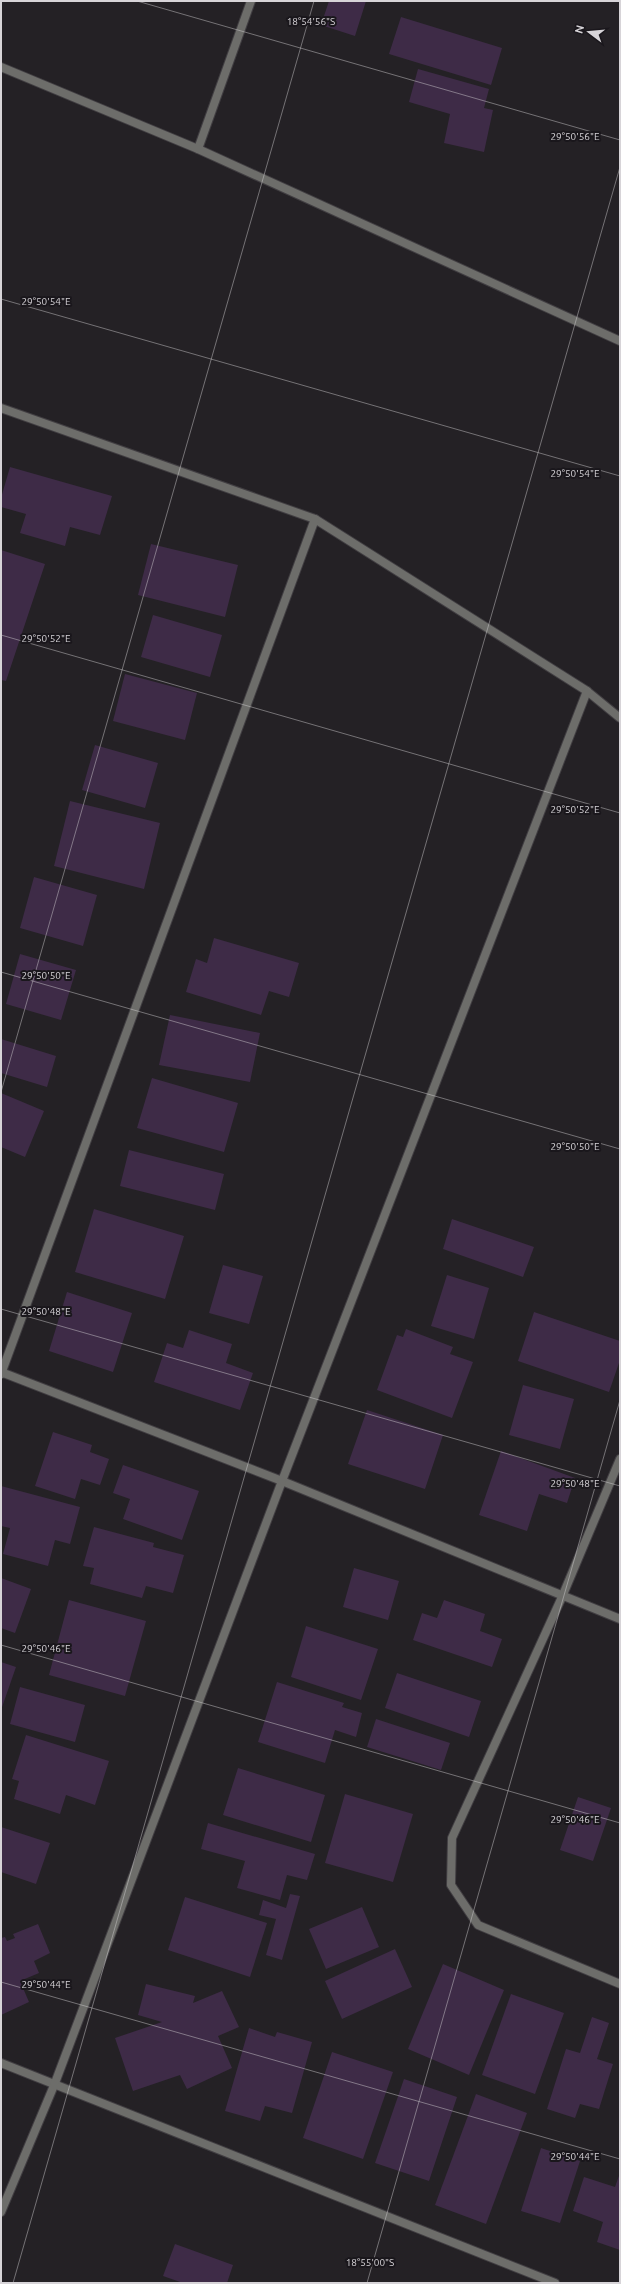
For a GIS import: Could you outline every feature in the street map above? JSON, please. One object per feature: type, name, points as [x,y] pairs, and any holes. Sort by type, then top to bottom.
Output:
[{"type":"street","points":[[198,149],[251,1]]},
{"type":"street","points":[[1,67],[198,149],[620,341]]},
{"type":"street","points":[[1,408],[314,519],[588,691],[620,718]]},
{"type":"street","points":[[314,519],[1,1373],[282,1480],[562,1597],[620,1619]]},
{"type":"street","points":[[1,2212],[54,2083],[282,1480],[588,691]]},
{"type":"street","points":[[620,1459],[562,1597],[452,1838],[451,1885],[478,1924],[620,1984]]},
{"type":"street","points":[[1,2064],[54,2083],[555,2283]]},
{"type":"building","points":[[329,1],[366,1],[355,36],[321,25]]},
{"type":"building","points":[[401,17],[502,48],[491,85],[389,54]]},
{"type":"building","points":[[418,69],[489,89],[484,108],[493,110],[484,152],[444,143],[450,114],[409,102]]},
{"type":"building","points":[[10,467],[112,496],[100,535],[70,527],[65,546],[20,533],[26,514],[1,507],[1,498]]},
{"type":"building","points":[[151,544],[238,565],[225,617],[138,595]]},
{"type":"building","points":[[1,550],[45,564],[6,681],[1,680]]},
{"type":"building","points":[[153,615],[222,635],[210,677],[141,657]]},
{"type":"building","points":[[125,674],[197,693],[185,740],[113,721]]},
{"type":"building","points":[[95,745],[158,763],[145,808],[82,790]]},
{"type":"building","points":[[70,801],[160,823],[144,889],[54,866]]},
{"type":"building","points":[[34,877],[97,895],[83,946],[20,928]]},
{"type":"building","points":[[214,938],[299,963],[289,997],[269,991],[261,1015],[186,992],[196,959],[207,963]]},
{"type":"building","points":[[20,954],[76,970],[61,1020],[6,1004]]},
{"type":"building","points":[[170,1015],[260,1033],[250,1082],[159,1065]]},
{"type":"building","points":[[1,1039],[56,1056],[47,1087],[1,1073]]},
{"type":"building","points":[[152,1078],[238,1103],[224,1152],[137,1128]]},
{"type":"building","points":[[1,1093],[44,1111],[25,1157],[1,1147]]},
{"type":"building","points":[[129,1150],[224,1174],[215,1210],[120,1186]]},
{"type":"building","points":[[94,1209],[184,1236],[165,1299],[75,1272]]},
{"type":"building","points":[[452,1219],[534,1247],[523,1277],[443,1249]]},
{"type":"building","points":[[223,1265],[263,1276],[249,1324],[209,1313]]},
{"type":"building","points":[[447,1275],[489,1288],[474,1339],[431,1326]]},
{"type":"building","points":[[67,1292],[132,1313],[113,1372],[49,1351]]},
{"type":"building","points":[[534,1312],[620,1341],[620,1360],[609,1392],[518,1361]]},
{"type":"building","points":[[406,1329],[453,1347],[450,1354],[473,1362],[452,1418],[377,1390],[397,1335],[403,1337]]},
{"type":"building","points":[[189,1330],[232,1344],[226,1363],[253,1373],[240,1410],[154,1382],[167,1343],[183,1348]]},
{"type":"building","points":[[523,1385],[574,1399],[560,1449],[509,1435]]},
{"type":"building","points":[[367,1410],[443,1435],[425,1489],[348,1464]]},
{"type":"building","points":[[53,1432],[92,1445],[90,1452],[109,1459],[100,1485],[81,1479],[75,1499],[35,1486]]},
{"type":"building","points":[[501,1451],[575,1478],[567,1503],[539,1494],[527,1531],[479,1515]]},
{"type":"building","points":[[123,1465],[199,1491],[182,1540],[123,1519],[130,1499],[113,1493]]},
{"type":"building","points":[[1,1486],[80,1507],[70,1544],[55,1540],[48,1566],[3,1554],[10,1528],[1,1526]]},
{"type":"building","points":[[94,1527],[154,1543],[153,1547],[184,1555],[173,1593],[146,1586],[142,1598],[90,1584],[94,1568],[83,1566]]},
{"type":"building","points":[[354,1568],[399,1581],[388,1620],[343,1607]]},
{"type":"building","points":[[1,1578],[31,1589],[15,1633],[1,1628]]},
{"type":"building","points":[[69,1600],[146,1621],[125,1696],[49,1675]]},
{"type":"building","points":[[444,1600],[485,1614],[480,1631],[502,1639],[492,1667],[413,1640],[422,1613],[437,1618]]},
{"type":"building","points":[[306,1626],[378,1649],[361,1700],[291,1677]]},
{"type":"building","points":[[1,1662],[16,1667],[1,1710]]},
{"type":"building","points":[[397,1673],[481,1701],[469,1737],[385,1708]]},
{"type":"building","points":[[277,1682],[344,1703],[342,1707],[362,1713],[356,1737],[335,1730],[325,1763],[258,1742]]},
{"type":"building","points":[[20,1687],[85,1705],[75,1742],[10,1724]]},
{"type":"building","points":[[376,1719],[450,1743],[441,1770],[367,1747]]},
{"type":"building","points":[[26,1735],[109,1761],[95,1805],[66,1795],[60,1814],[14,1799],[19,1781],[12,1779]]},
{"type":"building","points":[[238,1768],[325,1795],[311,1842],[223,1815]]},
{"type":"building","points":[[345,1794],[413,1814],[393,1882],[325,1863]]},
{"type":"building","points":[[578,1797],[611,1808],[593,1861],[560,1850]]},
{"type":"building","points":[[208,1823],[315,1854],[307,1880],[287,1875],[280,1900],[237,1888],[245,1861],[201,1849]]},
{"type":"building","points":[[1,1827],[50,1843],[36,1884],[1,1872]]},
{"type":"building","points":[[290,1894],[300,1896],[282,1960],[266,1955],[276,1919],[259,1915],[263,1900],[286,1908]]},
{"type":"building","points":[[185,1897],[267,1923],[250,1977],[168,1950]]},
{"type":"building","points":[[362,1907],[379,1947],[326,1969],[309,1929]]},
{"type":"building","points":[[38,1924],[50,1953],[34,1961],[39,1973],[20,1981],[29,2002],[1,2015],[1,1938],[5,1937],[7,1941],[15,1938],[13,1934]]},
{"type":"building","points":[[395,1949],[412,1987],[342,2019],[325,1981]]},
{"type":"building","points":[[443,1964],[504,1990],[469,2075],[408,2049]]},
{"type":"building","points":[[146,1984],[195,1996],[193,2003],[222,1991],[239,2027],[218,2036],[232,2068],[187,2089],[180,2075],[133,2091],[115,2038],[162,2022],[138,2015]]},
{"type":"building","points":[[511,1994],[564,2013],[535,2094],[482,2075]]},
{"type":"building","points":[[592,2017],[609,2023],[597,2059],[613,2064],[599,2109],[580,2104],[575,2118],[547,2109],[566,2049],[580,2053]]},
{"type":"building","points":[[249,2028],[275,2037],[277,2032],[312,2042],[292,2113],[265,2106],[260,2121],[225,2111]]},
{"type":"building","points":[[332,2052],[393,2072],[363,2159],[303,2138]]},
{"type":"building","points":[[404,2079],[457,2097],[429,2181],[375,2163]]},
{"type":"building","points":[[476,2094],[527,2113],[486,2224],[435,2205]]},
{"type":"building","points":[[541,2148],[580,2161],[560,2223],[521,2211]]},
{"type":"building","points":[[620,2173],[620,2250],[597,2242],[603,2222],[573,2211],[584,2177],[615,2187]]},
{"type":"building","points":[[175,2244],[233,2265],[227,2283],[183,2283],[163,2276]]}]
